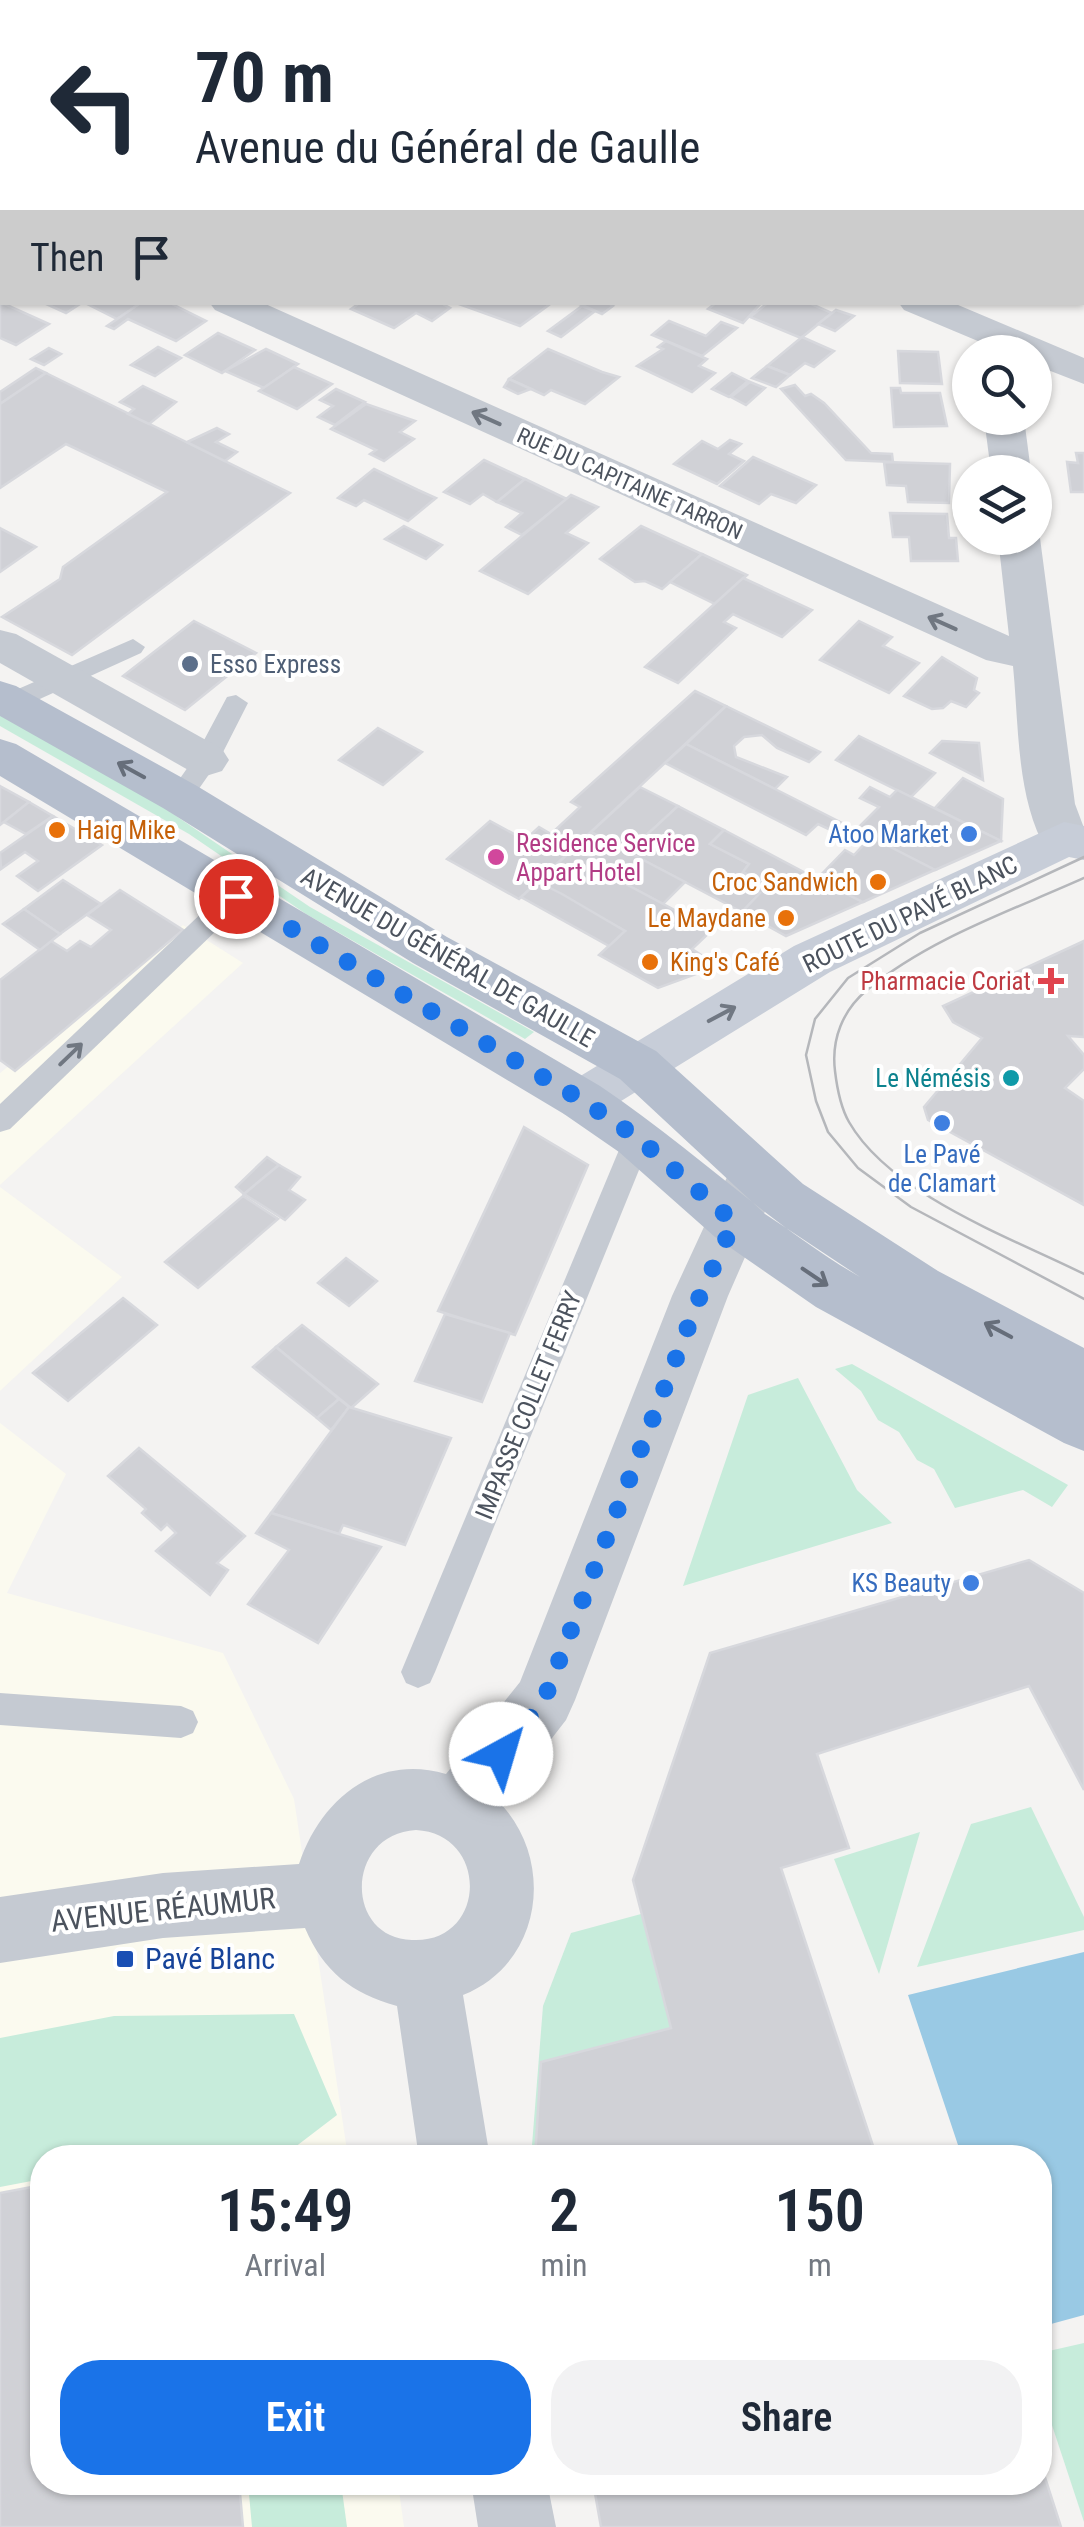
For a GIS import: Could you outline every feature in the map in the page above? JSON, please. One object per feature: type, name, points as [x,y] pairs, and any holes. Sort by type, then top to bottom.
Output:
[{"type":"main road","name":"AVENUE DU GÉNÉRAL DE GAULLE","points":[[5,699],[193,779],[430,950],[638,1065],[745,1198],[836,1291],[1084,1426]]},
{"type":"main road","name":"AVENUE DU GÉNÉRAL DE GAULLE","points":[[0,756],[582,1100],[638,1138],[745,1198],[784,1199],[918,1287],[1084,1376]]},
{"type":"main road","name":"ROUTE DU PAVÉ BLANC","points":[[638,1065],[812,959],[1074,841]]},
{"type":"main road","points":[[582,1100],[638,1065]]},
{"type":"street","name":"RUE DU CAPITAINE TARRON","points":[[235,305],[1002,650],[1034,654]]},
{"type":"street","points":[[925,305],[993,329],[1084,372]]},
{"type":"street","points":[[1021,555],[1052,804],[1074,841]]},
{"type":"street","points":[[0,644],[62,680],[193,779]]},
{"type":"street","points":[[458,1809],[544,1700],[700,1296],[745,1198]]},
{"type":"street","points":[[405,1801],[432,1801],[458,1809],[480,1824],[496,1846],[504,1872],[504,1899],[494,1925],[476,1948],[453,1965],[426,1973],[397,1972],[370,1963],[348,1946],[333,1922],[327,1896],[329,1869],[339,1845],[368,1816],[405,1801]]},
{"type":"street","name":"AVENUE RÉAUMUR","points":[[0,1930],[160,1904],[250,1896],[327,1896]]},
{"type":"street","points":[[426,1973],[454,2145]]},
{"type":"street","points":[[511,2495],[516,2527]]},
{"type":"lane","points":[[5,699],[62,680],[134,647]]},
{"type":"lane","points":[[193,779],[236,702]]},
{"type":"lane","points":[[0,1121],[236,896]]},
{"type":"lane","name":"IMPASSE COLLET FERRY","points":[[418,1672],[638,1138]]},
{"type":"lane","points":[[0,1710],[181,1722]]},
{"type":"shaded area","points":[[183,925],[243,963],[0,1185],[0,1073]]},
{"type":"shaded area","points":[[0,1187],[122,1277],[0,1391]]},
{"type":"shaded area","points":[[0,1423],[66,1474],[7,1593],[223,1653],[294,1799],[346,2145],[30,2145],[30,2495],[400,2495],[404,2527],[0,2527]]},
{"type":"green space","points":[[0,714],[157,803],[310,907],[534,1032],[525,1039],[306,914],[189,834],[0,726]]},
{"type":"green space","points":[[852,1364],[1068,1485],[1052,1507],[1023,1490],[955,1508],[934,1469],[917,1460],[899,1432],[878,1420],[861,1391],[835,1369]]},
{"type":"green space","points":[[798,1378],[857,1490],[892,1523],[683,1586],[748,1395]]},
{"type":"green space","points":[[1031,1807],[1084,1917],[1084,1930],[917,1967],[971,1824]]},
{"type":"green space","points":[[920,1832],[879,1974],[834,1859]]},
{"type":"green space","points":[[641,1914],[671,2028],[545,2145],[532,2145],[543,2006],[571,1933]]},
{"type":"green space","points":[[294,2014],[337,2115],[298,2145],[30,2145],[30,2181],[0,2187],[0,2038],[114,2016]]},
{"type":"green space","points":[[1084,2343],[1084,2522],[1052,2425],[1052,2350]]},
{"type":"green space","points":[[249,2495],[343,2495],[347,2527],[252,2527]]},
{"type":"water","points":[[1084,1952],[1084,2315],[1052,2324],[1052,2145],[958,2145],[908,1995]]},
{"type":"building","points":[[0,305],[49,324],[16,345],[0,338]]},
{"type":"building","points":[[49,305],[78,305],[66,313]]},
{"type":"building","points":[[89,305],[138,305],[117,319]]},
{"type":"building","points":[[138,305],[174,305],[206,321],[176,341],[128,319],[114,329],[107,326]]},
{"type":"building","points":[[357,305],[450,308],[432,321],[416,313],[394,328],[351,309]]},
{"type":"building","points":[[462,305],[549,305],[520,326]]},
{"type":"building","points":[[582,305],[613,306],[602,314]]},
{"type":"building","points":[[713,305],[759,305],[743,323],[708,309]]},
{"type":"building","points":[[765,305],[814,305],[832,313],[801,338],[750,317]]},
{"type":"building","points":[[582,306],[595,311],[561,337],[548,331]]},
{"type":"building","points":[[836,310],[854,316],[835,331],[818,324]]},
{"type":"building","points":[[669,321],[706,336],[721,322],[737,328],[702,356],[652,335]]},
{"type":"building","points":[[218,333],[255,350],[222,373],[185,355]]},
{"type":"building","points":[[802,337],[834,351],[814,367],[805,363],[790,375],[767,366]]},
{"type":"building","points":[[666,341],[707,359],[699,366],[715,373],[692,392],[637,366],[663,349],[658,347]]},
{"type":"building","points":[[158,347],[181,358],[155,376],[131,365]]},
{"type":"building","points":[[49,348],[61,354],[44,365],[31,359]]},
{"type":"building","points":[[266,349],[298,364],[264,388],[225,371]]},
{"type":"building","points":[[548,349],[619,377],[585,404],[551,390],[544,395],[509,379]]},
{"type":"building","points":[[898,351],[938,352],[942,384],[900,383]]},
{"type":"building","points":[[767,366],[790,375],[776,387],[752,378]]},
{"type":"building","points":[[294,367],[332,384],[297,409],[259,391]]},
{"type":"building","points":[[36,368],[46,373],[0,404],[0,392]]},
{"type":"building","points":[[46,373],[290,493],[72,655],[2,617],[60,579],[63,567],[167,492],[66,444],[0,488],[0,404]]},
{"type":"building","points":[[732,373],[748,381],[729,397],[712,389]]},
{"type":"building","points":[[509,379],[531,389],[518,394],[504,387]]},
{"type":"building","points":[[750,382],[765,388],[746,405],[731,397]]},
{"type":"building","points":[[795,385],[805,396],[811,394],[824,403],[871,453],[892,454],[893,462],[846,460],[781,389]]},
{"type":"building","points":[[143,386],[176,402],[149,424],[128,414],[134,409],[120,402]]},
{"type":"building","points":[[891,388],[900,388],[901,393],[940,393],[947,426],[894,427]]},
{"type":"building","points":[[336,389],[365,402],[335,425],[318,417],[333,406],[320,400]]},
{"type":"building","points":[[366,404],[415,421],[400,432],[414,439],[384,461],[370,454],[376,450],[331,429]]},
{"type":"building","points":[[217,428],[229,434],[216,442],[237,452],[225,461],[187,442]]},
{"type":"building","points":[[730,440],[741,444],[729,454],[744,461],[717,484],[674,464],[702,441],[718,449]]},
{"type":"building","points":[[1076,453],[1084,453],[1084,492],[1071,492],[1067,462],[1078,463]]},
{"type":"building","points":[[753,457],[816,485],[796,503],[771,494],[759,504],[720,486]]},
{"type":"building","points":[[484,460],[525,479],[497,502],[483,494],[470,504],[444,492]]},
{"type":"building","points":[[884,462],[950,464],[949,503],[908,502],[906,486],[887,485]]},
{"type":"building","points":[[374,469],[436,498],[408,521],[364,500],[356,506],[338,498]]},
{"type":"building","points":[[525,479],[567,499],[522,535],[506,527],[522,513],[497,502]]},
{"type":"building","points":[[571,495],[598,507],[566,533],[588,543],[528,594],[480,571]]},
{"type":"building","points":[[890,513],[947,514],[952,555],[957,555],[958,561],[911,561],[909,537],[893,537]]},
{"type":"building","points":[[404,526],[442,545],[426,559],[385,539]]},
{"type":"building","points":[[641,526],[702,554],[662,589],[645,581],[635,582],[600,559]]},
{"type":"building","points":[[0,528],[36,547],[0,572]]},
{"type":"building","points":[[702,554],[747,575],[715,604],[670,582]]},
{"type":"building","points":[[743,578],[812,610],[782,637],[733,614],[724,622],[736,628],[678,683],[645,667]]},
{"type":"building","name":"Esso Express","points":[[194,621],[256,653],[185,710],[123,676]]},
{"type":"building","points":[[859,621],[892,637],[883,646],[919,663],[889,693],[820,660]]},
{"type":"building","points":[[942,657],[977,678],[974,690],[979,693],[966,707],[951,701],[943,708],[932,709],[904,696]]},
{"type":"building","points":[[695,691],[726,706],[519,899],[447,859],[490,821],[525,840],[539,827],[551,834],[580,807],[571,802]]},
{"type":"building","points":[[726,706],[820,752],[809,762],[777,748],[762,735],[744,737],[734,746],[736,757],[787,777],[775,789],[686,744]]},
{"type":"building","points":[[378,728],[422,752],[383,785],[339,760]]},
{"type":"building","points":[[859,736],[935,773],[911,797],[836,760]]},
{"type":"building","points":[[942,741],[979,743],[983,780],[930,753]]},
{"type":"building","points":[[686,744],[846,825],[837,833],[818,824],[806,835],[665,763]]},
{"type":"building","points":[[963,778],[1003,799],[1001,841],[935,808]]},
{"type":"building","points":[[0,786],[29,802],[0,825]]},
{"type":"building","points":[[640,787],[678,806],[628,852],[591,832]]},
{"type":"building","points":[[870,787],[890,797],[897,790],[1001,841],[935,870],[856,830],[879,807],[860,798]]},
{"type":"building","points":[[29,802],[53,816],[26,834],[4,822]]},
{"type":"building","points":[[678,806],[724,830],[710,844],[749,864],[743,872],[760,881],[752,888],[760,893],[742,912],[628,852]]},
{"type":"building","points":[[53,816],[102,845],[38,891],[17,876],[38,861],[25,852],[1,869],[0,853]]},
{"type":"building","points":[[724,830],[863,902],[786,936],[742,912],[760,893],[752,888],[760,881],[743,872],[749,864],[710,844]]},
{"type":"building","points":[[591,832],[685,882],[663,904],[594,867],[600,862],[574,848]]},
{"type":"building","points":[[871,837],[935,870],[863,902],[817,879],[845,850],[854,855]]},
{"type":"building","points":[[574,848],[600,862],[594,867],[712,930],[692,949],[718,966],[658,988],[599,955],[625,931],[538,882]]},
{"type":"building","points":[[63,880],[101,904],[60,934],[24,909]]},
{"type":"building","points":[[538,882],[625,931],[609,946],[521,897]]},
{"type":"building","points":[[120,890],[183,930],[15,1071],[0,1060],[0,980],[51,941],[67,951],[80,941],[91,947],[111,930],[87,915]]},
{"type":"building","points":[[24,909],[60,934],[40,950],[3,924]]},
{"type":"building","name":"Le Némésis","points":[[1084,941],[1084,1037],[1068,1036],[1084,1055],[1084,1069],[1065,1088],[1084,1101],[1084,1205],[928,1120],[924,1107],[982,1038],[953,1022],[943,1006]]},
{"type":"building","points":[[524,1127],[588,1165],[515,1335],[438,1311]]},
{"type":"building","points":[[267,1157],[279,1165],[244,1194],[236,1187]]},
{"type":"building","points":[[279,1165],[300,1177],[289,1190],[305,1200],[285,1220],[244,1194]]},
{"type":"building","points":[[243,1196],[278,1219],[198,1288],[165,1262]]},
{"type":"building","points":[[346,1258],[377,1281],[349,1306],[318,1283]]},
{"type":"building","points":[[123,1298],[157,1325],[68,1401],[33,1373]]},
{"type":"building","points":[[445,1314],[510,1333],[482,1402],[415,1381]]},
{"type":"building","points":[[302,1325],[378,1384],[351,1408],[276,1347]]},
{"type":"building","points":[[276,1347],[339,1399],[317,1418],[253,1367]]},
{"type":"building","points":[[339,1399],[349,1407],[331,1430],[317,1418]]},
{"type":"building","points":[[349,1407],[451,1438],[405,1545],[343,1525],[339,1534],[271,1513]]},
{"type":"building","points":[[139,1448],[245,1536],[217,1563],[228,1570],[210,1595],[156,1551],[176,1533],[167,1524],[161,1530],[142,1513],[146,1509],[108,1476]]},
{"type":"building","points":[[271,1513],[381,1547],[318,1643],[248,1604],[289,1550],[256,1533]]},
{"type":"building","points":[[1029,1560],[1084,1593],[1084,1790],[1029,1686],[817,1754],[849,1848],[781,1868],[873,2145],[536,2145],[541,2062],[671,2028],[633,1880],[710,1653]]},
{"type":"building","points":[[30,2187],[30,2495],[240,2495],[243,2527],[0,2527],[0,2193]]},
{"type":"building","points":[[595,2495],[1051,2495],[1061,2527],[601,2527]]},
{"type":"tram line","points":[[1084,857],[920,933],[848,978],[815,1019],[806,1055],[816,1101],[828,1132],[858,1168],[911,1207],[1084,1299]]},
{"type":"tram line","points":[[1084,878],[972,927],[891,972],[851,1007],[840,1026],[834,1059],[840,1098],[849,1122],[868,1148],[893,1171],[955,1212],[1084,1274]]},
{"type":"place","name":"Esso Express","points":[[190,664]]},
{"type":"place","name":"Haig Mike","points":[[57,830]]},
{"type":"place","name":"Atoo Market","points":[[969,834]]},
{"type":"place","name":"Residence Service Appart Hotel","points":[[496,857]]},
{"type":"place","name":"Croc Sandwich","points":[[878,882]]},
{"type":"place","name":"Le Maydane","points":[[786,918]]},
{"type":"place","name":"King's Café","points":[[650,962]]},
{"type":"place","name":"Pharmacie Coriat","points":[[1051,981]]},
{"type":"place","name":"Le Némésis","points":[[1011,1078]]},
{"type":"place","name":"Le Pavé de Clamart","points":[[942,1123]]},
{"type":"place","name":"KS Beauty","points":[[971,1583]]},
{"type":"place","name":"Pavé Blanc","points":[[125,1959]]},
{"type":"route","points":[[236,896],[582,1100],[638,1138],[734,1222],[700,1296],[544,1700],[501,1754]]}]
